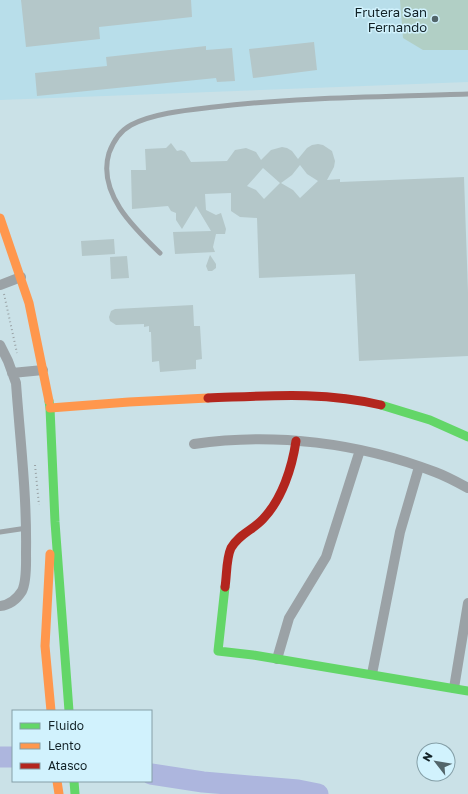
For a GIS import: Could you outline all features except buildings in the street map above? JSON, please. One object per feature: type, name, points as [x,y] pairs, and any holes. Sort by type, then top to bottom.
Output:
[{"type":"street","points":[[0,218],[29,303],[50,408],[54,522],[69,710]]},
{"type":"street","points":[[0,285],[21,277]]},
{"type":"street","points":[[0,345],[16,383],[27,528],[26,569],[22,590],[16,600],[0,606]]},
{"type":"street","points":[[12,373],[43,370]]},
{"type":"street","points":[[50,408],[125,402],[224,397],[286,395],[329,396],[374,403],[403,410],[437,422],[468,437]]},
{"type":"street","points":[[194,444],[239,439],[296,441],[340,446],[385,456],[436,472],[468,488]]},
{"type":"street","points":[[296,441],[295,453],[275,501],[265,517],[241,535],[234,543],[229,553],[218,651],[372,674],[468,691]]},
{"type":"street","points":[[276,659],[289,618],[326,557],[360,450]]},
{"type":"street","points":[[372,674],[400,532],[419,467]]},
{"type":"street","points":[[51,710],[45,646],[49,563],[54,522]]},
{"type":"street","points":[[454,688],[468,603]]},
{"type":"street","points":[[57,782],[59,794]]},
{"type":"street","points":[[74,782],[75,794]]},
{"type":"lane","points":[[160,253],[128,220],[113,197],[107,179],[107,162],[111,147],[120,134],[131,125],[181,111],[273,100],[468,94]]},
{"type":"lane","points":[[0,532],[27,528]]},
{"type":"shaded area","points":[[0,0],[468,0],[468,82],[0,100]]},
{"type":"green space","name":"Frutera San Fernando","points":[[400,0],[468,0],[468,50],[423,50],[403,38]]},
{"type":"waterway","points":[[0,757],[12,757]]},
{"type":"waterway","points":[[152,774],[203,782],[298,790],[318,794]]},
{"type":"traffic: fast","points":[[49,401],[55,522],[69,710]]},
{"type":"traffic: fast","points":[[381,405],[430,420],[468,437]]},
{"type":"traffic: fast","points":[[225,587],[218,651],[253,655],[468,691]]},
{"type":"traffic: fast","points":[[74,782],[75,794]]},
{"type":"traffic: slow","points":[[0,218],[29,303],[49,401]]},
{"type":"traffic: slow","points":[[50,408],[208,398]]},
{"type":"traffic: slow","points":[[50,554],[45,646],[51,710]]},
{"type":"traffic: slow","points":[[57,782],[59,794]]},
{"type":"traffic: jam","points":[[208,398],[316,396],[381,405]]},
{"type":"traffic: jam","points":[[225,587],[229,552],[234,543],[263,519],[276,502],[289,472],[296,441]]},
{"type":"place","name":"Frutera San Fernando","points":[[435,19]]}]
